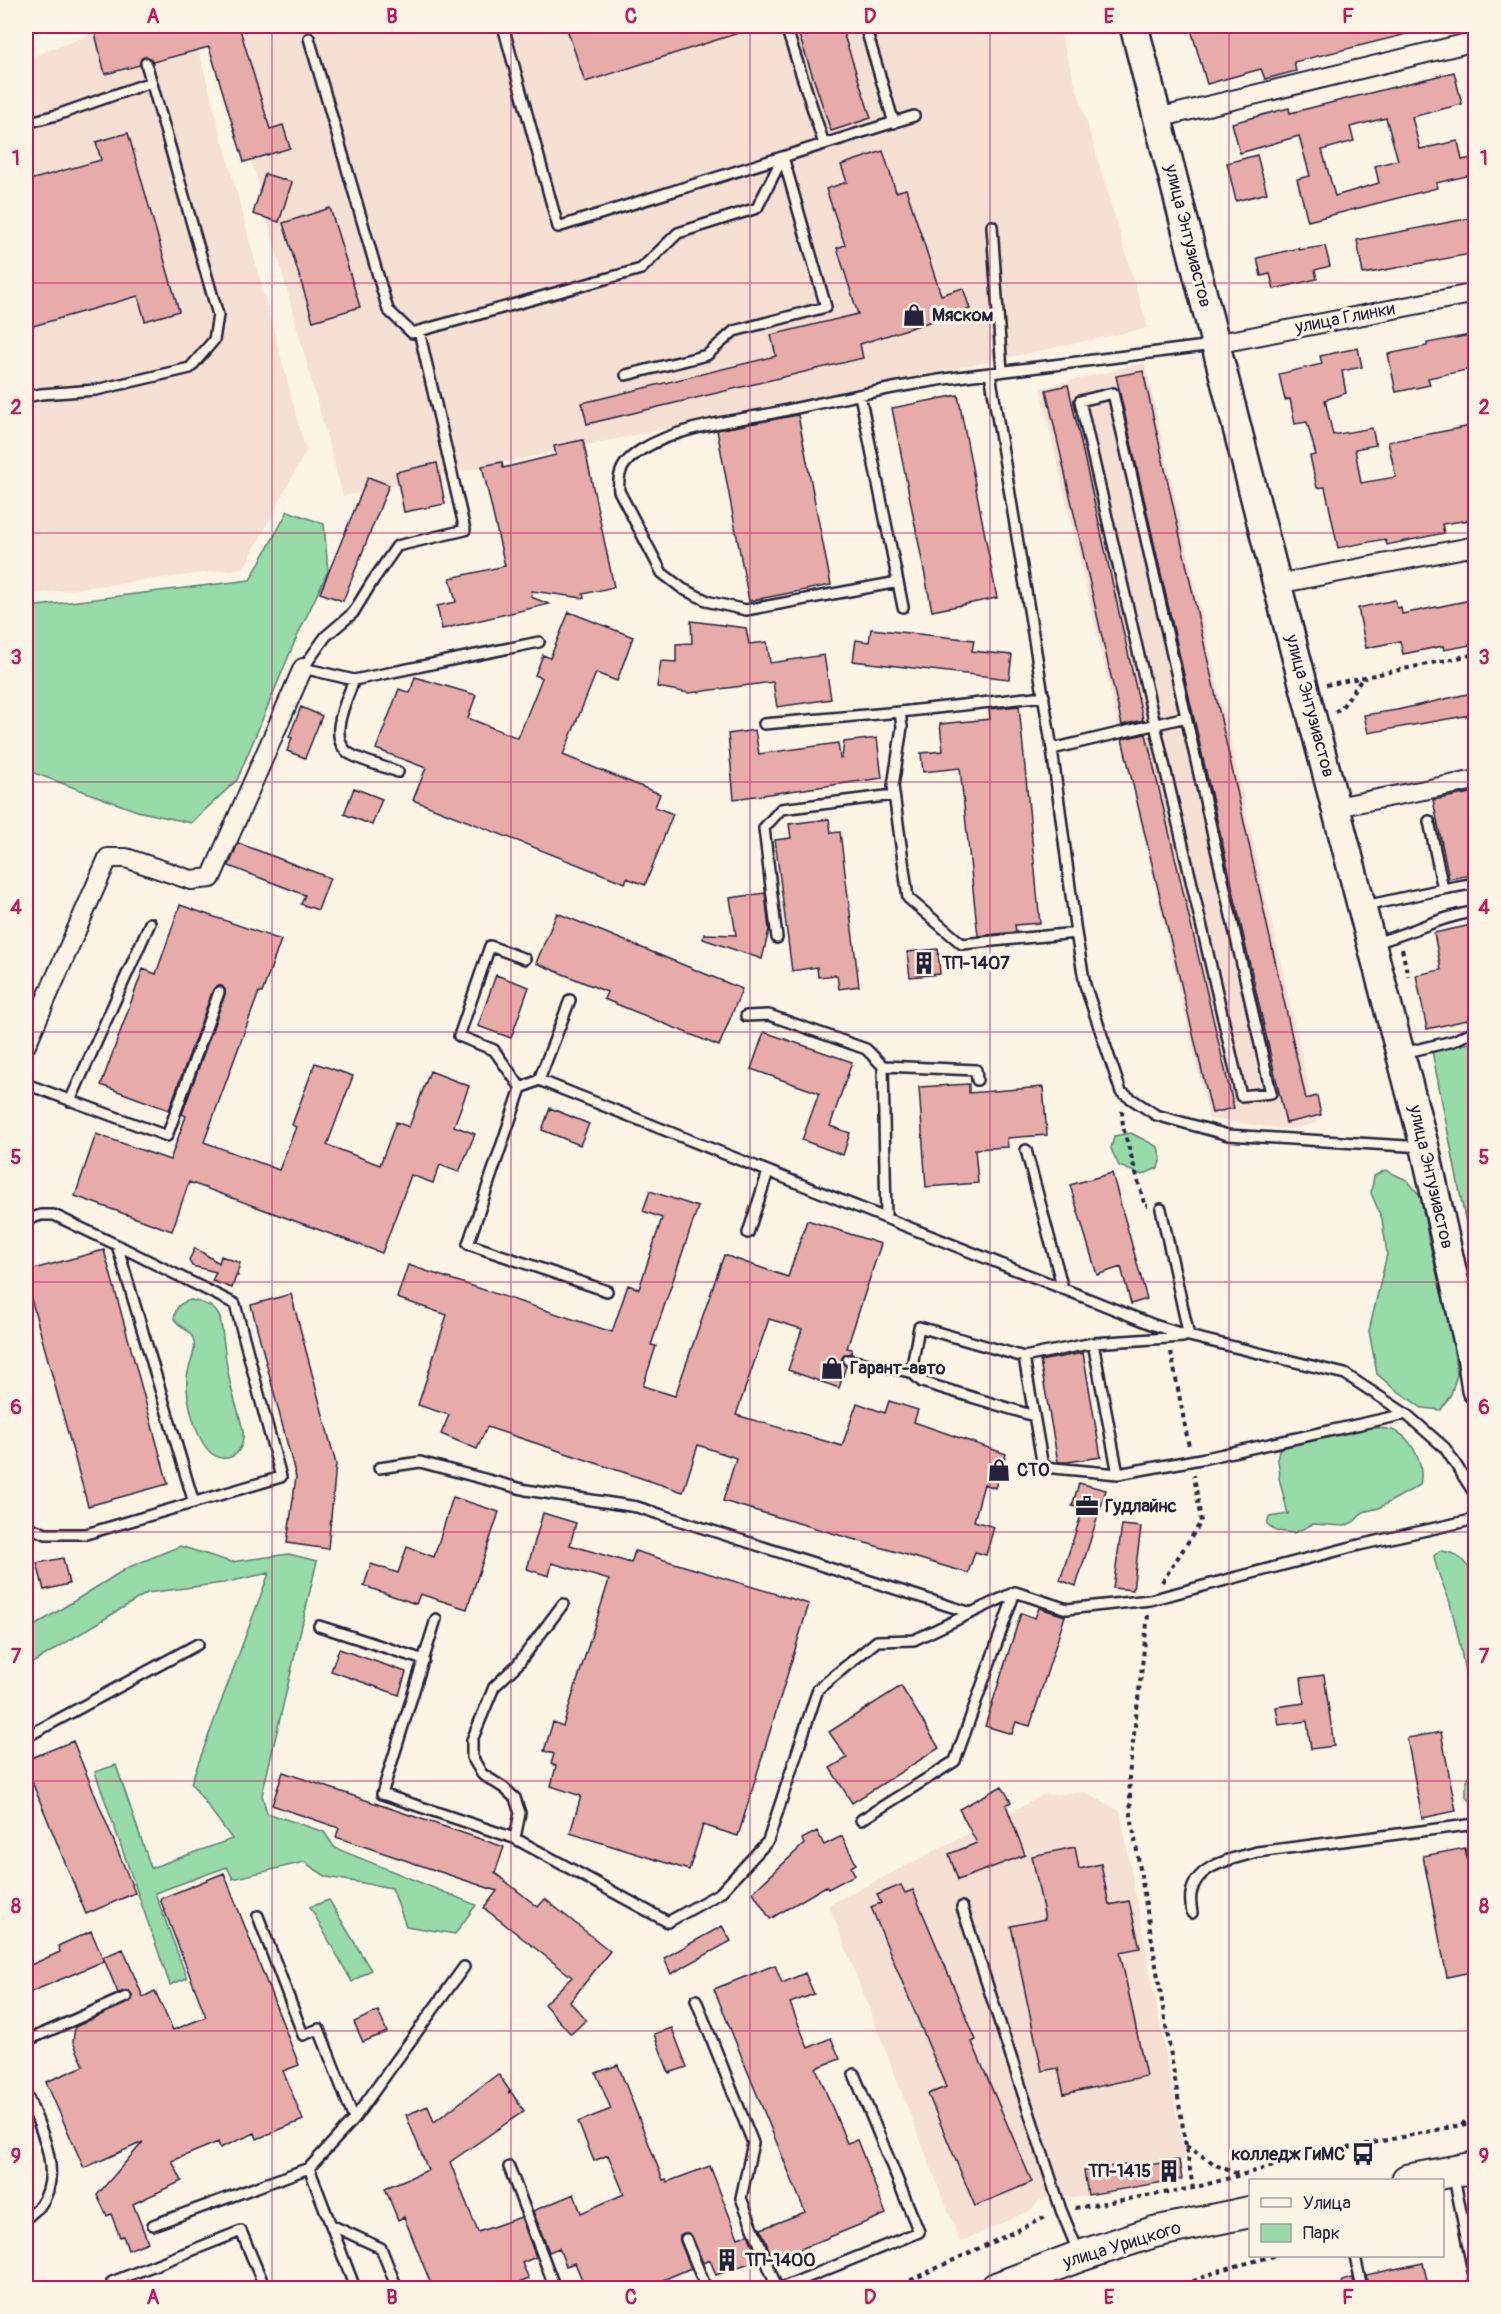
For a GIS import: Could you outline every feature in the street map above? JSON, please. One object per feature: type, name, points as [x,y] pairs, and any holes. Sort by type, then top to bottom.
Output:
[{"type":"main road","points":[[1416,2179],[1464,2169]]},
{"type":"main road","name":"улица Урицкого","points":[[996,2289],[1033,2278],[1080,2256],[1154,2232],[1249,2212]]},
{"type":"street","name":"улица Энтузиастов","points":[[1134,26],[1425,1148],[1471,1356],[1476,1389]]},
{"type":"street","points":[[1158,118],[1476,41]]},
{"type":"street","name":"улица Глинки","points":[[1215,344],[1476,293]]},
{"type":"street","points":[[1277,584],[1476,546]]},
{"type":"street","points":[[26,1045],[108,858],[126,858],[191,880],[211,878],[303,668]]},
{"type":"street","points":[[1336,807],[1476,780]]},
{"type":"lane","points":[[503,26],[558,227],[914,116]]},
{"type":"lane","points":[[865,26],[894,123]]},
{"type":"lane","points":[[786,27],[824,144]]},
{"type":"lane","points":[[309,38],[388,310],[412,333],[641,269],[678,233],[757,208],[783,157]]},
{"type":"lane","points":[[26,397],[96,390],[190,368],[214,340],[218,315],[146,63]]},
{"type":"lane","points":[[26,123],[57,115],[151,82]]},
{"type":"lane","points":[[626,375],[707,355],[734,331],[826,308],[783,157]]},
{"type":"lane","points":[[992,226],[1002,371]]},
{"type":"lane","points":[[419,331],[465,530],[397,546],[353,614],[326,636],[303,668],[354,680],[539,642]]},
{"type":"lane","points":[[897,582],[746,610],[710,602],[683,589],[662,573],[619,491],[618,477],[626,462],[641,450],[678,433],[953,377],[1215,344]]},
{"type":"lane","points":[[990,373],[1044,696],[1085,985],[1121,1092],[1156,1115],[1228,1135],[1425,1148]]},
{"type":"lane","points":[[1113,393],[1186,717],[1270,1093],[1241,1096],[1080,401],[1113,393]]},
{"type":"lane","points":[[860,395],[903,608]]},
{"type":"lane","points":[[354,680],[340,722],[339,738],[348,753],[398,772]]},
{"type":"lane","points":[[765,724],[1044,696]]},
{"type":"lane","points":[[900,712],[902,727],[893,786],[908,898],[962,944],[1076,933]]},
{"type":"lane","points":[[1052,749],[1186,717]]},
{"type":"lane","points":[[777,938],[764,828],[781,809],[894,795]]},
{"type":"lane","points":[[1429,821],[1443,890]]},
{"type":"lane","points":[[1363,907],[1476,883]]},
{"type":"lane","points":[[1372,944],[1400,937],[1445,917],[1472,912]]},
{"type":"lane","points":[[70,1101],[150,923]]},
{"type":"lane","points":[[521,1088],[494,1050],[459,1036],[490,946],[525,959]]},
{"type":"lane","points":[[26,1083],[167,1136],[219,992]]},
{"type":"lane","points":[[570,1000],[539,1080],[521,1088],[468,1244],[607,1291]]},
{"type":"lane","points":[[746,1016],[769,1015],[866,1049],[883,1066],[976,1070],[977,1080]]},
{"type":"lane","points":[[1401,1054],[1453,1041],[1470,1033]]},
{"type":"lane","points":[[883,1066],[886,1218]]},
{"type":"lane","points":[[539,1080],[1154,1325],[1188,1336],[1344,1374],[1406,1414],[1445,1448],[1476,1496]]},
{"type":"lane","points":[[1026,1150],[1063,1289]]},
{"type":"lane","points":[[748,1233],[768,1172]]},
{"type":"lane","points":[[1161,1209],[1188,1336]]},
{"type":"lane","points":[[26,1224],[32,1218],[41,1215],[54,1215],[235,1304],[281,1477],[86,1534],[46,1534],[26,1526]]},
{"type":"lane","points":[[117,1245],[194,1503]]},
{"type":"lane","points":[[910,1372],[919,1327],[1024,1357],[1093,1343],[1188,1336]]},
{"type":"lane","points":[[1093,1343],[1118,1474]]},
{"type":"lane","points":[[1024,1357],[1043,1467],[1118,1474],[1192,1460],[1207,1462],[1406,1414]]},
{"type":"lane","points":[[848,1360],[910,1372],[922,1382],[1034,1416]]},
{"type":"lane","points":[[379,1468],[420,1462],[526,1490],[637,1507],[971,1613]]},
{"type":"lane","points":[[436,1619],[382,1794],[515,1838],[668,1922],[720,1893],[768,1841],[818,1689],[877,1641],[914,1640],[1015,1592],[1067,1610],[1150,1600],[1359,1545],[1476,1519]]},
{"type":"lane","points":[[861,1820],[955,1761],[1015,1592]]},
{"type":"lane","points":[[515,1838],[520,1813],[515,1798],[482,1774],[472,1757],[472,1740],[494,1687],[518,1664],[562,1604]]},
{"type":"lane","points":[[319,1626],[424,1660]]},
{"type":"lane","points":[[26,1737],[198,1644]]},
{"type":"lane","points":[[1192,1913],[1190,1895],[1194,1882],[1204,1871],[1224,1862],[1257,1852],[1476,1824]]},
{"type":"lane","points":[[962,1908],[1061,2210],[1080,2256]]},
{"type":"lane","points":[[258,1916],[303,2035],[319,2030],[354,2119]]},
{"type":"lane","points":[[153,2225],[309,2168],[354,2119],[464,1967]]},
{"type":"lane","points":[[26,2041],[126,1997]]},
{"type":"lane","points":[[696,2000],[753,2144],[741,2198],[779,2289],[919,2232],[854,2074]]},
{"type":"lane","points":[[26,2093],[47,2145],[51,2178],[41,2205],[26,2218]]},
{"type":"lane","points":[[508,2167],[555,2289]]},
{"type":"lane","points":[[309,2168],[355,2289]]},
{"type":"lane","points":[[1464,2169],[1476,2286]]},
{"type":"lane","points":[[331,2225],[381,2248],[397,2289]]},
{"type":"lane","points":[[112,2282],[241,2231],[265,2289]]},
{"type":"lane","points":[[686,2239],[706,2289]]},
{"type":"lane","points":[[1355,2257],[1362,2289]]},
{"type":"path","points":[[1305,689],[1476,654]]},
{"type":"path","points":[[1315,727],[1342,707],[1361,680],[1372,675]]},
{"type":"path","points":[[1121,1092],[1123,1127],[1145,1206],[1161,1209]]},
{"type":"path","points":[[1168,1338],[1192,1460],[1201,1522],[1150,1600],[1129,1776],[1131,1815],[1192,2188]]},
{"type":"path","points":[[1461,2125],[1476,2106]]},
{"type":"path","points":[[894,2289],[1061,2210],[1192,2188],[1318,2154],[1476,2122]]},
{"type":"path","points":[[1186,2146],[1207,2161],[1239,2174]]},
{"type":"path","points":[[1176,2289],[1221,2270],[1270,2257]]},
{"type":"shaded area","points":[[121,26],[192,26],[306,451],[244,568],[26,595],[26,59],[92,34]]},
{"type":"shaded area","points":[[215,26],[1058,26],[1148,328],[343,496]]},
{"type":"shaded area","points":[[1145,363],[1317,1123],[1290,1129],[1209,1119],[1040,388]]},
{"type":"shaded area","points":[[1084,1792],[1120,1811],[1185,2159],[1179,2160],[1182,2179],[1074,2198],[1062,2194],[1056,2195],[1040,2200],[1033,2209],[960,2242],[829,1905],[1044,1795]]},
{"type":"green space","points":[[288,511],[324,524],[328,571],[295,641],[237,780],[191,823],[137,811],[26,770],[26,603],[37,606],[250,580]]},
{"type":"green space","points":[[1476,1042],[1475,1270],[1432,1051]]},
{"type":"green space","points":[[1131,1133],[1158,1147],[1161,1158],[1158,1168],[1142,1175],[1119,1166],[1111,1149],[1114,1136]]},
{"type":"green space","points":[[1385,1170],[1407,1180],[1422,1198],[1428,1238],[1452,1335],[1457,1375],[1451,1394],[1441,1410],[1422,1408],[1377,1374],[1369,1331],[1387,1254],[1382,1219],[1371,1193],[1374,1176]]},
{"type":"green space","points":[[191,1300],[212,1307],[220,1318],[228,1374],[243,1431],[241,1446],[232,1457],[221,1458],[206,1447],[191,1411],[187,1378],[194,1353],[194,1343],[191,1335],[174,1319],[179,1306]]},
{"type":"green space","points":[[1349,1427],[1387,1429],[1403,1436],[1418,1459],[1420,1485],[1379,1508],[1363,1512],[1355,1521],[1345,1526],[1313,1524],[1294,1533],[1276,1531],[1267,1524],[1269,1517],[1288,1514],[1279,1478],[1280,1448]]},
{"type":"green space","points":[[180,1546],[231,1562],[289,1554],[317,1561],[262,1795],[267,1813],[324,1832],[335,1848],[476,1905],[455,1934],[406,1926],[392,1888],[327,1877],[304,1862],[233,1879],[227,1867],[155,1893],[187,1978],[170,1985],[95,1772],[116,1765],[151,1868],[232,1839],[191,1783],[269,1573],[223,1583],[147,1593],[26,1667],[26,1631],[127,1568]]},
{"type":"green space","points":[[1439,1551],[1456,1555],[1475,1576],[1475,1757],[1470,1744],[1471,1722],[1465,1671],[1450,1603],[1435,1562],[1434,1556]]},
{"type":"green space","points":[[1475,1766],[1475,1805],[1466,1797],[1466,1782]]},
{"type":"green space","points":[[329,1900],[371,1970],[352,1982],[310,1907]]},
{"type":"building","points":[[122,26],[239,26],[270,129],[283,125],[290,148],[244,162],[209,47],[153,62],[145,56],[141,59],[140,65],[105,74],[95,33]]},
{"type":"building","points":[[566,26],[751,26],[751,29],[585,82]]},
{"type":"building","points":[[796,26],[841,26],[871,118],[831,131]]},
{"type":"building","points":[[1190,26],[1414,26],[1415,32],[1294,62],[1296,71],[1265,79],[1261,69],[1207,84]]},
{"type":"building","points":[[1454,72],[1462,104],[1412,117],[1420,149],[1458,141],[1462,160],[1476,157],[1476,174],[1436,183],[1437,188],[1308,221],[1297,179],[1310,176],[1299,136],[1240,153],[1232,123],[1289,108],[1290,113]],"holes":[[[1386,118],[1398,160],[1375,166],[1379,183],[1335,196],[1322,150],[1354,141],[1350,127]]]},
{"type":"building","points":[[128,133],[179,311],[145,321],[138,296],[26,328],[26,181],[101,160],[96,142]]},
{"type":"building","points":[[883,151],[896,192],[906,189],[941,295],[963,288],[970,309],[860,344],[863,358],[587,424],[582,403],[776,356],[771,335],[858,314],[837,248],[845,245],[826,189],[847,182],[841,165]]},
{"type":"building","points":[[1257,155],[1267,193],[1236,201],[1227,163]]},
{"type":"building","points":[[265,174],[292,182],[279,222],[253,214]]},
{"type":"building","points":[[330,208],[360,307],[313,321],[283,223]]},
{"type":"building","points":[[1476,217],[1476,253],[1363,274],[1357,240]]},
{"type":"building","points":[[1325,246],[1330,266],[1315,270],[1317,279],[1274,289],[1270,274],[1261,276],[1257,258],[1299,248],[1299,250]]},
{"type":"building","points":[[1476,334],[1476,368],[1428,378],[1430,385],[1396,392],[1388,354],[1427,346],[1427,343]]},
{"type":"building","points":[[1358,348],[1362,367],[1342,371],[1346,393],[1325,400],[1333,435],[1372,428],[1376,445],[1355,449],[1361,483],[1396,477],[1388,442],[1476,425],[1476,519],[1442,524],[1444,533],[1387,545],[1385,539],[1338,548],[1325,487],[1317,488],[1310,456],[1316,455],[1307,422],[1295,424],[1290,399],[1285,400],[1279,374],[1322,364],[1320,356]]},
{"type":"building","points":[[1143,371],[1306,1099],[1317,1096],[1321,1115],[1286,1123],[1116,376]]},
{"type":"building","points":[[1068,385],[1143,720],[1122,725],[1046,390]]},
{"type":"building","points":[[958,395],[997,598],[932,611],[892,408]]},
{"type":"building","points":[[798,415],[831,585],[749,601],[717,430]]},
{"type":"building","points":[[583,440],[614,587],[583,594],[584,598],[532,591],[531,597],[549,604],[442,629],[437,606],[456,602],[450,578],[505,566],[482,466],[502,462],[503,468],[556,455],[554,446]]},
{"type":"building","points":[[437,463],[445,504],[404,512],[396,472]]},
{"type":"building","points":[[368,477],[389,485],[343,601],[320,593]]},
{"type":"building","points":[[1476,599],[1476,644],[1444,650],[1443,646],[1403,654],[1400,641],[1366,648],[1358,608],[1395,600],[1397,608],[1401,607],[1402,614]]},
{"type":"building","points":[[569,612],[633,637],[617,681],[596,673],[563,755],[660,794],[655,807],[673,814],[645,885],[627,878],[625,883],[413,800],[426,768],[376,749],[399,689],[410,693],[415,677],[476,695],[468,718],[518,738],[542,678],[535,675],[543,655],[550,658]]},
{"type":"building","points":[[691,621],[746,628],[749,644],[767,642],[770,663],[824,655],[831,699],[777,707],[773,682],[689,693],[657,687],[661,661],[676,662],[676,644],[692,643]]},
{"type":"building","points":[[871,629],[974,640],[972,651],[1012,655],[1009,679],[853,661],[856,640],[869,642]]},
{"type":"building","points":[[1476,692],[1476,714],[1368,733],[1364,715]]},
{"type":"building","points":[[1019,706],[1040,923],[1015,925],[1016,932],[978,936],[960,768],[923,772],[921,753],[943,751],[940,724],[990,719],[989,709]]},
{"type":"building","points":[[301,707],[322,716],[305,758],[287,751],[292,738],[289,737]]},
{"type":"building","points":[[755,730],[759,754],[838,743],[840,758],[842,758],[844,742],[877,738],[882,778],[734,799],[728,734]]},
{"type":"building","points":[[1146,734],[1234,1108],[1212,1113],[1122,739]]},
{"type":"building","points":[[354,788],[382,799],[372,825],[344,814]]},
{"type":"building","points":[[1476,792],[1476,874],[1449,879],[1433,800]]},
{"type":"building","points":[[829,819],[831,833],[840,832],[859,986],[839,989],[837,975],[818,977],[817,967],[792,971],[775,840],[791,838],[789,824]]},
{"type":"building","points":[[238,843],[330,878],[318,910],[301,904],[305,895],[229,866]]},
{"type":"building","points":[[765,893],[769,930],[762,959],[703,939],[704,934],[736,935],[730,898]]},
{"type":"building","points":[[180,905],[281,940],[262,993],[259,992],[204,1142],[279,1170],[296,1127],[292,1125],[315,1063],[353,1076],[327,1145],[380,1165],[396,1122],[409,1127],[430,1071],[469,1086],[454,1126],[475,1134],[459,1172],[440,1165],[433,1183],[411,1175],[382,1253],[189,1182],[172,1231],[75,1196],[96,1134],[170,1160],[186,1116],[182,1114],[225,994],[222,986],[217,986],[213,990],[169,1110],[101,1085],[143,969],[156,974]]},
{"type":"building","points":[[557,913],[742,989],[719,1046],[604,999],[607,992],[536,963]]},
{"type":"building","points":[[1476,924],[1476,1018],[1427,1029],[1416,975],[1441,970],[1434,933]]},
{"type":"building","name":"ТП-1407","points":[[938,949],[940,974],[910,977],[907,952]]},
{"type":"building","points":[[496,975],[529,987],[511,1038],[478,1026]]},
{"type":"building","points":[[764,1032],[852,1062],[830,1126],[850,1133],[843,1155],[802,1140],[819,1093],[751,1069]]},
{"type":"building","points":[[969,1084],[969,1093],[1043,1087],[1047,1135],[1007,1138],[1008,1147],[975,1149],[978,1183],[926,1187],[919,1087]]},
{"type":"building","points":[[550,1108],[589,1124],[580,1145],[542,1130]]},
{"type":"building","points":[[1112,1173],[1147,1299],[1131,1304],[1121,1267],[1097,1275],[1070,1185]]},
{"type":"building","points":[[650,1191],[698,1207],[651,1345],[656,1346],[643,1386],[675,1396],[724,1255],[788,1277],[807,1220],[881,1244],[847,1348],[852,1349],[851,1354],[845,1354],[842,1358],[842,1363],[846,1366],[839,1388],[788,1370],[802,1329],[769,1319],[736,1415],[842,1446],[857,1403],[885,1413],[889,1401],[918,1410],[914,1422],[1006,1454],[995,1488],[984,1484],[974,1521],[994,1527],[986,1555],[975,1552],[968,1573],[723,1501],[736,1458],[698,1445],[683,1492],[487,1427],[477,1449],[441,1434],[449,1415],[418,1405],[447,1315],[397,1298],[408,1265],[612,1332],[628,1285],[639,1289],[662,1218],[643,1211]]},
{"type":"building","points":[[195,1248],[219,1263],[221,1256],[240,1263],[238,1276],[232,1288],[212,1281],[216,1272],[192,1266],[189,1260]]},
{"type":"building","points":[[104,1250],[168,1484],[88,1506],[26,1280],[26,1271]]},
{"type":"building","points":[[291,1294],[336,1464],[328,1549],[287,1543],[296,1477],[251,1305]]},
{"type":"building","points":[[1083,1353],[1101,1457],[1058,1462],[1040,1361]]},
{"type":"building","points":[[1079,1483],[1106,1490],[1076,1586],[1060,1580],[1083,1509],[1072,1506]]},
{"type":"building","points":[[453,1497],[499,1512],[467,1609],[420,1594],[416,1604],[364,1586],[371,1564],[398,1573],[407,1547],[434,1557]]},
{"type":"building","points":[[543,1513],[576,1523],[570,1545],[631,1563],[635,1551],[809,1604],[738,1836],[703,1825],[689,1870],[570,1833],[581,1796],[551,1786],[556,1766],[551,1764],[554,1754],[544,1751],[553,1722],[563,1726],[609,1580],[552,1563],[549,1576],[527,1569]]},
{"type":"building","points":[[1122,1525],[1141,1527],[1133,1590],[1113,1588]]},
{"type":"building","points":[[63,1558],[69,1584],[44,1590],[37,1563]]},
{"type":"building","points":[[1039,1608],[1065,1616],[1030,1726],[1016,1722],[1012,1734],[985,1726],[1021,1613],[1035,1618]]},
{"type":"building","points":[[339,1649],[406,1672],[399,1695],[331,1671]]},
{"type":"building","points":[[1324,1675],[1334,1746],[1311,1749],[1307,1721],[1279,1725],[1276,1707],[1304,1703],[1301,1678]]},
{"type":"building","points":[[901,1686],[939,1748],[852,1803],[830,1768],[847,1758],[829,1732]]},
{"type":"building","points":[[1441,1732],[1456,1811],[1422,1818],[1407,1738]]},
{"type":"building","points":[[73,1741],[135,1893],[86,1914],[26,1767],[26,1760]]},
{"type":"building","points":[[283,1772],[504,1847],[495,1873],[538,1907],[545,1899],[610,1951],[570,2002],[586,2020],[571,2034],[544,2004],[572,1977],[484,1908],[497,1891],[336,1837],[339,1828],[272,1805]]},
{"type":"building","points":[[1002,1786],[1011,1802],[1006,1805],[1025,1855],[958,1880],[949,1854],[977,1843],[959,1809]]},
{"type":"building","points":[[817,1831],[824,1845],[842,1836],[856,1864],[851,1867],[855,1875],[828,1889],[826,1886],[770,1919],[753,1892],[804,1844],[802,1839]]},
{"type":"building","points":[[1075,1847],[1079,1869],[1101,1864],[1109,1905],[1129,1901],[1140,1948],[1120,1952],[1146,2076],[1064,2094],[1058,2068],[1042,2071],[1011,1926],[1045,1919],[1032,1856]]},
{"type":"building","points":[[1465,1848],[1476,1901],[1476,1971],[1447,1977],[1423,1856]]},
{"type":"building","points":[[224,1873],[299,2065],[283,2071],[303,2120],[257,2139],[255,2133],[220,2148],[218,2142],[172,2161],[182,2181],[133,2204],[148,2242],[128,2250],[111,2214],[107,2216],[97,2195],[143,2142],[84,2168],[46,2082],[84,2066],[73,2042],[75,2027],[132,2000],[129,1991],[118,1993],[103,1957],[123,1949],[143,1997],[155,1991],[173,2030],[206,2017],[160,1899]]},
{"type":"building","points":[[901,1885],[905,1893],[913,1890],[976,2040],[972,2042],[1032,2182],[975,2206],[928,2094],[946,2087],[871,1907],[881,1903],[877,1895]]},
{"type":"building","points":[[722,1926],[731,1941],[671,1974],[664,1958]]},
{"type":"building","points":[[91,1931],[104,1961],[26,1994],[26,1967],[60,1952],[58,1946]]},
{"type":"building","points":[[775,1965],[782,1983],[805,1973],[814,1994],[790,2003],[808,2048],[831,2038],[840,2059],[816,2068],[847,2143],[857,2140],[886,2214],[776,2259],[774,2254],[771,2255],[761,2229],[805,2212],[714,1989]]},
{"type":"building","points":[[378,2011],[387,2032],[363,2042],[354,2022]]},
{"type":"building","points":[[672,2028],[687,2067],[669,2073],[654,2034]]},
{"type":"building","points":[[618,2065],[663,2180],[666,2179],[667,2182],[710,2166],[738,2238],[748,2234],[758,2260],[716,2275],[710,2260],[703,2263],[692,2236],[684,2233],[680,2235],[680,2241],[691,2268],[663,2280],[666,2289],[586,2289],[575,2263],[566,2266],[559,2248],[549,2252],[533,2211],[574,2194],[581,2213],[624,2194],[608,2155],[594,2161],[578,2122],[611,2109],[596,2073]]},
{"type":"building","points":[[498,2074],[510,2091],[508,2093],[511,2092],[524,2111],[450,2162],[478,2232],[521,2217],[536,2257],[522,2263],[529,2279],[519,2283],[521,2289],[433,2289],[404,2217],[398,2220],[385,2188],[428,2170],[406,2115],[428,2106],[434,2122]]},
{"type":"building","points":[[1179,2160],[1182,2179],[1088,2195],[1084,2171],[1125,2164],[1126,2169]]},
{"type":"building","points":[[1423,2263],[1429,2289],[1369,2289],[1366,2275]]},
{"type":"building","points":[[1353,2278],[1355,2289],[1343,2289],[1342,2281]]},
{"type":"place","name":"Мяском","points":[[914,315]]},
{"type":"place","name":"ТП-1407","points":[[924,963]]},
{"type":"place","name":"Гарант-авто","points":[[832,1368]]},
{"type":"place","name":"СТО","points":[[999,1470]]},
{"type":"place","name":"Гудлайнс","points":[[1087,1506]]},
{"type":"place","name":"колледж ГиМС","points":[[1363,2154]]},
{"type":"place","name":"ТП-1415","points":[[1169,2171]]},
{"type":"place","name":"ТП-1400","points":[[727,2260]]}]
